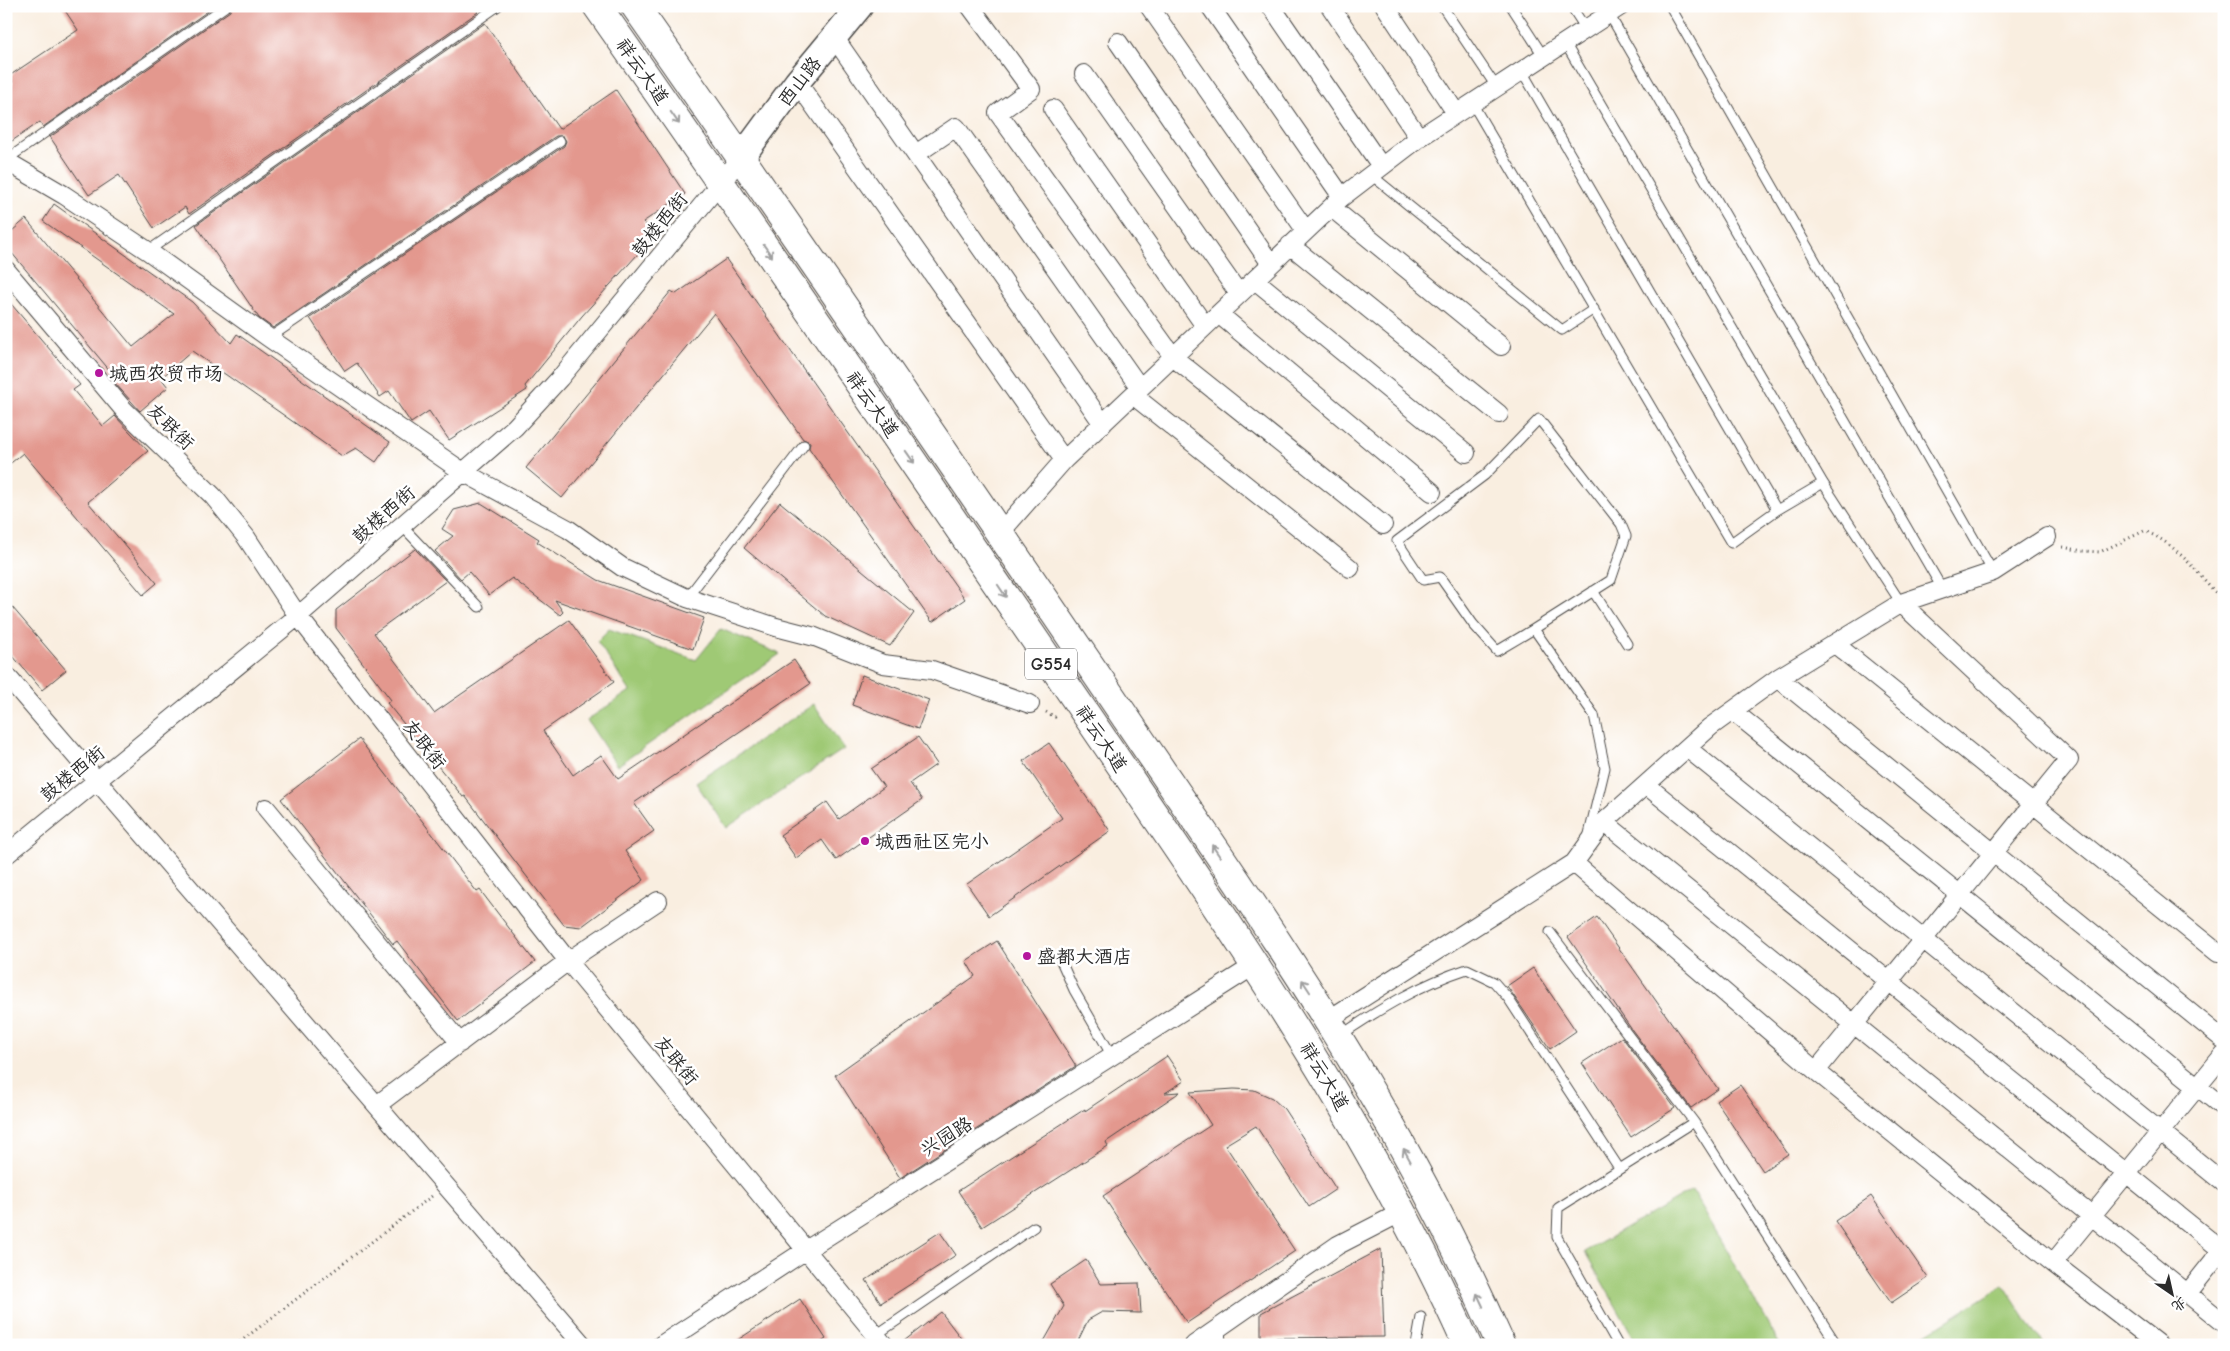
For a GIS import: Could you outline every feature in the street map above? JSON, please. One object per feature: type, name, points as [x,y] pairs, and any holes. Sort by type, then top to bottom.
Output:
[{"type":"highway","name":"祥云大道","points":[[597,6],[955,522],[1255,965],[1350,1117],[1402,1212],[1467,1345]]},
{"type":"highway","name":"祥云大道","points":[[635,6],[1000,533],[1254,906],[1333,1028],[1377,1102],[1433,1204],[1501,1345]]},
{"type":"street","name":"西山路","points":[[741,158],[797,82],[860,6]]},
{"type":"street","points":[[970,6],[1030,89],[998,113],[1174,358],[1383,525]]},
{"type":"street","points":[[1148,6],[1306,231]]},
{"type":"street","points":[[1210,6],[1337,202],[1500,346]]},
{"type":"street","points":[[1271,6],[1375,170]]},
{"type":"street","points":[[1330,6],[1419,138]]},
{"type":"street","points":[[1385,6],[1456,113]]},
{"type":"street","points":[[1000,533],[1064,460],[1174,358],[1205,326],[1220,315],[1239,294],[1337,202],[1375,170],[1419,138],[1615,10]]},
{"type":"street","points":[[834,37],[1102,424]]},
{"type":"street","points":[[1118,42],[1271,264]]},
{"type":"street","points":[[1084,74],[1239,294]]},
{"type":"street","points":[[797,82],[1064,460]]},
{"type":"street","points":[[1053,109],[1205,326]]},
{"type":"street","points":[[916,154],[956,127],[1137,392],[1350,568]]},
{"type":"street","name":"鼓楼西街","points":[[6,855],[298,616],[515,427],[560,378],[741,158]]},
{"type":"street","points":[[6,160],[148,250],[269,338],[463,472],[568,529],[622,567],[687,598],[776,627],[815,637],[883,664],[932,670],[1030,704]]},
{"type":"street","points":[[1290,245],[1499,414]]},
{"type":"street","name":"友联街","points":[[6,270],[124,410],[213,496],[246,537],[298,616],[568,961],[880,1340]]},
{"type":"street","points":[[1255,280],[1466,453]]},
{"type":"street","points":[[1220,315],[1432,492]]},
{"type":"street","points":[[1333,1028],[1574,863],[1604,822],[1710,727],[1734,712],[1778,678],[1901,603],[1993,572],[2047,537]]},
{"type":"street","points":[[1816,1071],[2069,760],[1901,603]]},
{"type":"street","points":[[1835,644],[2218,954]]},
{"type":"street","points":[[6,675],[583,1345]]},
{"type":"street","points":[[1778,678],[2224,1040]]},
{"type":"street","points":[[1734,712],[2224,1108]]},
{"type":"street","points":[[1686,748],[2224,1183]]},
{"type":"street","points":[[1646,785],[2223,1251],[2187,1294]]},
{"type":"street","points":[[266,808],[460,1043]]},
{"type":"street","points":[[1604,822],[2224,1323]]},
{"type":"street","points":[[1574,863],[1816,1071],[2053,1263],[2158,1345]]},
{"type":"street","points":[[377,1105],[568,961],[658,901]]},
{"type":"street","name":"兴园路","points":[[661,1345],[806,1250],[1255,965]]},
{"type":"street","points":[[2053,1263],[2224,1054]]},
{"type":"street","points":[[1194,1345],[1338,1245],[1402,1212]]},
{"type":"lane","points":[[6,160],[226,6]]},
{"type":"lane","points":[[148,250],[498,6]]},
{"type":"lane","points":[[1442,6],[1497,88]]},
{"type":"lane","points":[[1512,6],[1544,57]]},
{"type":"lane","points":[[1571,6],[1586,29]]},
{"type":"lane","points":[[1670,6],[1993,572]]},
{"type":"lane","points":[[1615,10],[1943,590]]},
{"type":"lane","points":[[1565,43],[1823,483],[1901,603]]},
{"type":"lane","points":[[1522,71],[1778,510]]},
{"type":"lane","points":[[1472,103],[1731,543],[1778,510],[1823,483]]},
{"type":"lane","points":[[269,338],[560,141]]},
{"type":"lane","points":[[1375,170],[1562,330],[1594,310]]},
{"type":"lane","points":[[1539,419],[1621,524],[1626,536],[1611,580],[1534,629],[1497,651],[1473,624],[1440,578],[1423,580],[1396,541],[1485,475],[1539,419]]},
{"type":"lane","points":[[687,598],[804,445]]},
{"type":"lane","points":[[402,526],[479,607]]},
{"type":"lane","points":[[1593,591],[1628,644]]},
{"type":"lane","points":[[1534,629],[1594,715],[1605,768],[1586,847]]},
{"type":"lane","points":[[1550,932],[1694,1122],[1837,1345]]},
{"type":"lane","points":[[1061,961],[1074,990],[1112,1056]]},
{"type":"lane","points":[[1333,1028],[1400,998],[1438,978],[1467,969],[1494,982],[1508,998],[1619,1168]]},
{"type":"lane","points":[[1618,1345],[1558,1237],[1558,1208],[1694,1122]]},
{"type":"lane","points":[[880,1340],[1034,1227]]},
{"type":"lane","points":[[1416,1345],[1421,1317]]},
{"type":"lane","points":[[1220,1326],[1221,1345]]},
{"type":"path","points":[[2047,537],[2057,546],[2091,552],[2108,548],[2144,531],[2152,534],[2177,551],[2224,602]]},
{"type":"path","points":[[236,1345],[446,1186]]},
{"type":"green space","points":[[609,629],[696,660],[721,629],[780,654],[617,766],[587,720],[630,691],[597,641]]},
{"type":"green space","points":[[814,704],[844,749],[726,828],[696,783]]},
{"type":"green space","points":[[1692,1190],[1780,1345],[1638,1345],[1585,1252]]},
{"type":"green space","points":[[2004,1285],[2043,1345],[1922,1345],[1918,1339]]},
{"type":"building","points":[[62,6],[215,6],[43,127],[40,122],[6,145],[6,88],[13,83],[9,76],[78,30]]},
{"type":"building","points":[[232,6],[474,6],[478,12],[189,214],[185,207],[154,228],[119,175],[89,195],[50,137],[230,11]]},
{"type":"building","points":[[485,23],[559,129],[616,90],[685,194],[643,222],[656,234],[582,316],[525,386],[527,390],[449,440],[429,411],[411,423],[389,391],[380,397],[357,363],[345,371],[310,318],[564,146],[566,141],[563,136],[556,136],[273,328],[259,318],[196,225]]},
{"type":"building","points":[[54,204],[192,302],[231,343],[237,334],[390,442],[376,462],[356,448],[342,456],[192,351],[161,378],[168,387],[140,411],[113,381],[116,378],[6,246],[6,236],[26,219],[133,347],[174,314],[43,221]]},
{"type":"building","points":[[726,259],[965,599],[932,622],[809,448],[810,442],[803,439],[714,313],[562,498],[526,468],[671,291],[676,294]]},
{"type":"building","points":[[6,298],[80,385],[73,390],[103,426],[115,416],[148,451],[88,502],[157,583],[143,595],[23,453],[6,467]]},
{"type":"building","points":[[780,502],[914,613],[890,646],[825,616],[744,548]]},
{"type":"building","points":[[481,503],[539,539],[537,542],[598,580],[704,618],[693,649],[555,600],[563,612],[560,615],[512,578],[489,595],[469,572],[461,579],[435,551],[453,536],[442,529],[454,510]]},
{"type":"building","points":[[415,549],[446,581],[374,633],[434,713],[569,620],[614,682],[543,731],[573,775],[601,755],[618,779],[794,660],[810,684],[634,803],[654,831],[625,851],[644,880],[581,927],[564,925],[465,796],[463,797],[387,703],[391,700],[336,628],[336,610]]},
{"type":"building","points":[[6,600],[66,670],[42,690],[6,648]]},
{"type":"building","points":[[862,675],[929,700],[918,729],[852,705]]},
{"type":"building","points":[[918,737],[937,764],[910,783],[922,800],[836,860],[822,840],[796,858],[780,835],[827,802],[839,819],[884,787],[871,769]]},
{"type":"building","points":[[359,739],[477,892],[480,890],[535,962],[458,1021],[397,941],[393,944],[281,799]]},
{"type":"building","points":[[1049,743],[1110,831],[989,916],[967,884],[1062,818],[1023,761]]},
{"type":"building","points":[[1597,917],[1718,1089],[1691,1108],[1632,1030],[1568,937]]},
{"type":"building","points":[[997,941],[1076,1066],[900,1178],[835,1075],[975,976],[966,961]]},
{"type":"building","points":[[1533,968],[1576,1031],[1550,1049],[1507,986]]},
{"type":"building","points":[[1622,1037],[1675,1108],[1631,1137],[1582,1063]]},
{"type":"building","points":[[1167,1056],[1184,1081],[1165,1093],[1180,1092],[1106,1142],[1108,1146],[982,1227],[958,1191],[1085,1109],[1085,1111]]},
{"type":"building","points":[[1740,1085],[1788,1154],[1763,1171],[1716,1101]]},
{"type":"building","points":[[1234,1089],[1254,1090],[1272,1098],[1284,1109],[1336,1189],[1309,1207],[1256,1126],[1225,1145],[1295,1251],[1187,1323],[1103,1196],[1211,1125],[1190,1092]]},
{"type":"building","points":[[1871,1196],[1928,1278],[1891,1303],[1835,1221]]},
{"type":"building","points":[[940,1232],[956,1255],[881,1303],[866,1280]]},
{"type":"building","points":[[1381,1249],[1384,1337],[1261,1338],[1261,1313]]},
{"type":"building","points":[[1086,1260],[1101,1284],[1139,1283],[1141,1313],[1102,1312],[1088,1320],[1076,1345],[1042,1345],[1064,1306],[1050,1284]]},
{"type":"building","points":[[800,1299],[826,1339],[817,1345],[730,1345]]},
{"type":"building","points":[[941,1312],[966,1345],[899,1345]]},
{"type":"place","name":"城西农贸市场","points":[[99,373]]},
{"type":"place","name":"城西社区完小","points":[[865,841]]},
{"type":"place","name":"盛都大酒店","points":[[1027,956]]}]
